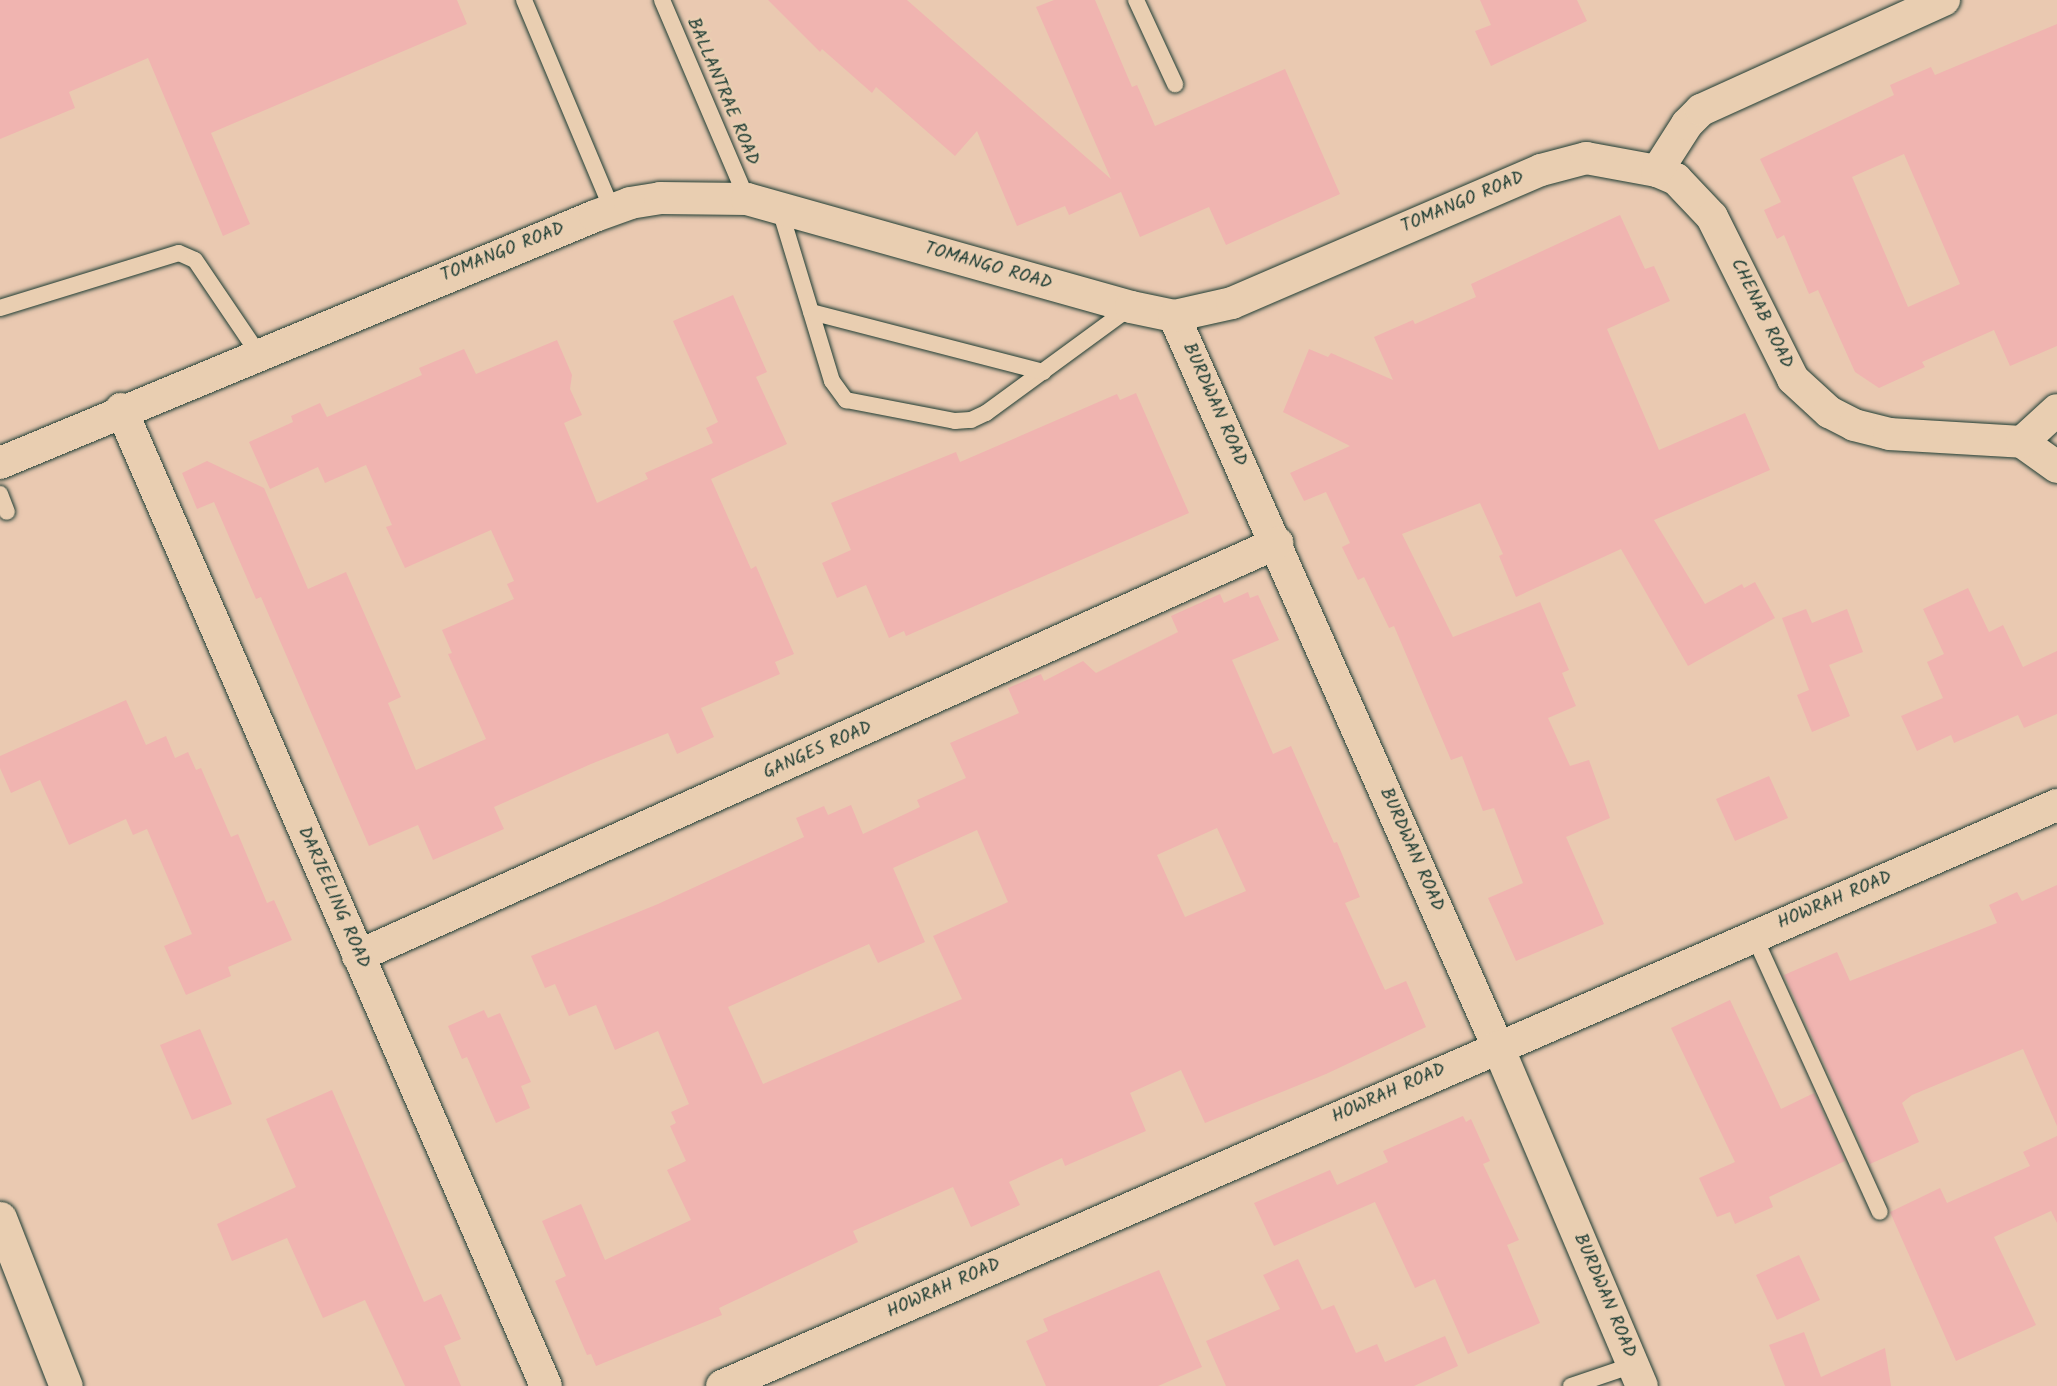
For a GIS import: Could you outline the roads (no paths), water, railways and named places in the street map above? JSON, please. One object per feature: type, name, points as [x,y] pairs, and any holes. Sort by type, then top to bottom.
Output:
[{"type":"street","points":[[1657,171],[1687,124],[1701,110],[1944,0]]},
{"type":"street","name":"TOMANGO ROAD","points":[[0,463],[258,353],[612,209],[660,198],[747,199],[1131,307],[1174,316],[1232,303],[1540,170],[1586,158],[1657,171]]},
{"type":"street","name":"CHENAB ROAD","points":[[1657,171],[1676,179],[1712,217],[1792,379],[1829,411],[1854,425],[1889,434],[2022,442]]},
{"type":"street","name":"BURDWAN ROAD","points":[[1174,316],[1277,543],[1498,1047],[1638,1376]]},
{"type":"street","name":"DARJEELING ROAD","points":[[121,410],[546,1386]]},
{"type":"street","points":[[2057,410],[2022,442],[2057,467]]},
{"type":"street","name":"GANGES ROAD","points":[[358,956],[1277,543]]},
{"type":"street","name":"HOWRAH ROAD","points":[[722,1386],[2057,805]]},
{"type":"street","points":[[0,1218],[66,1386]]},
{"type":"lane","points":[[524,0],[612,209]]},
{"type":"lane","name":"BALLANTRAE ROAD","points":[[662,0],[747,199]]},
{"type":"lane","points":[[1136,0],[1175,84]]},
{"type":"lane","points":[[780,210],[832,381],[846,400],[945,419],[971,420],[1043,372],[1131,307]]},
{"type":"lane","points":[[0,308],[179,253],[195,260],[258,353]]},
{"type":"lane","points":[[811,312],[1043,372]]},
{"type":"lane","points":[[0,494],[7,512]]},
{"type":"lane","points":[[1754,936],[1880,1212]]},
{"type":"lane","points":[[1571,1386],[1638,1376]]}]
